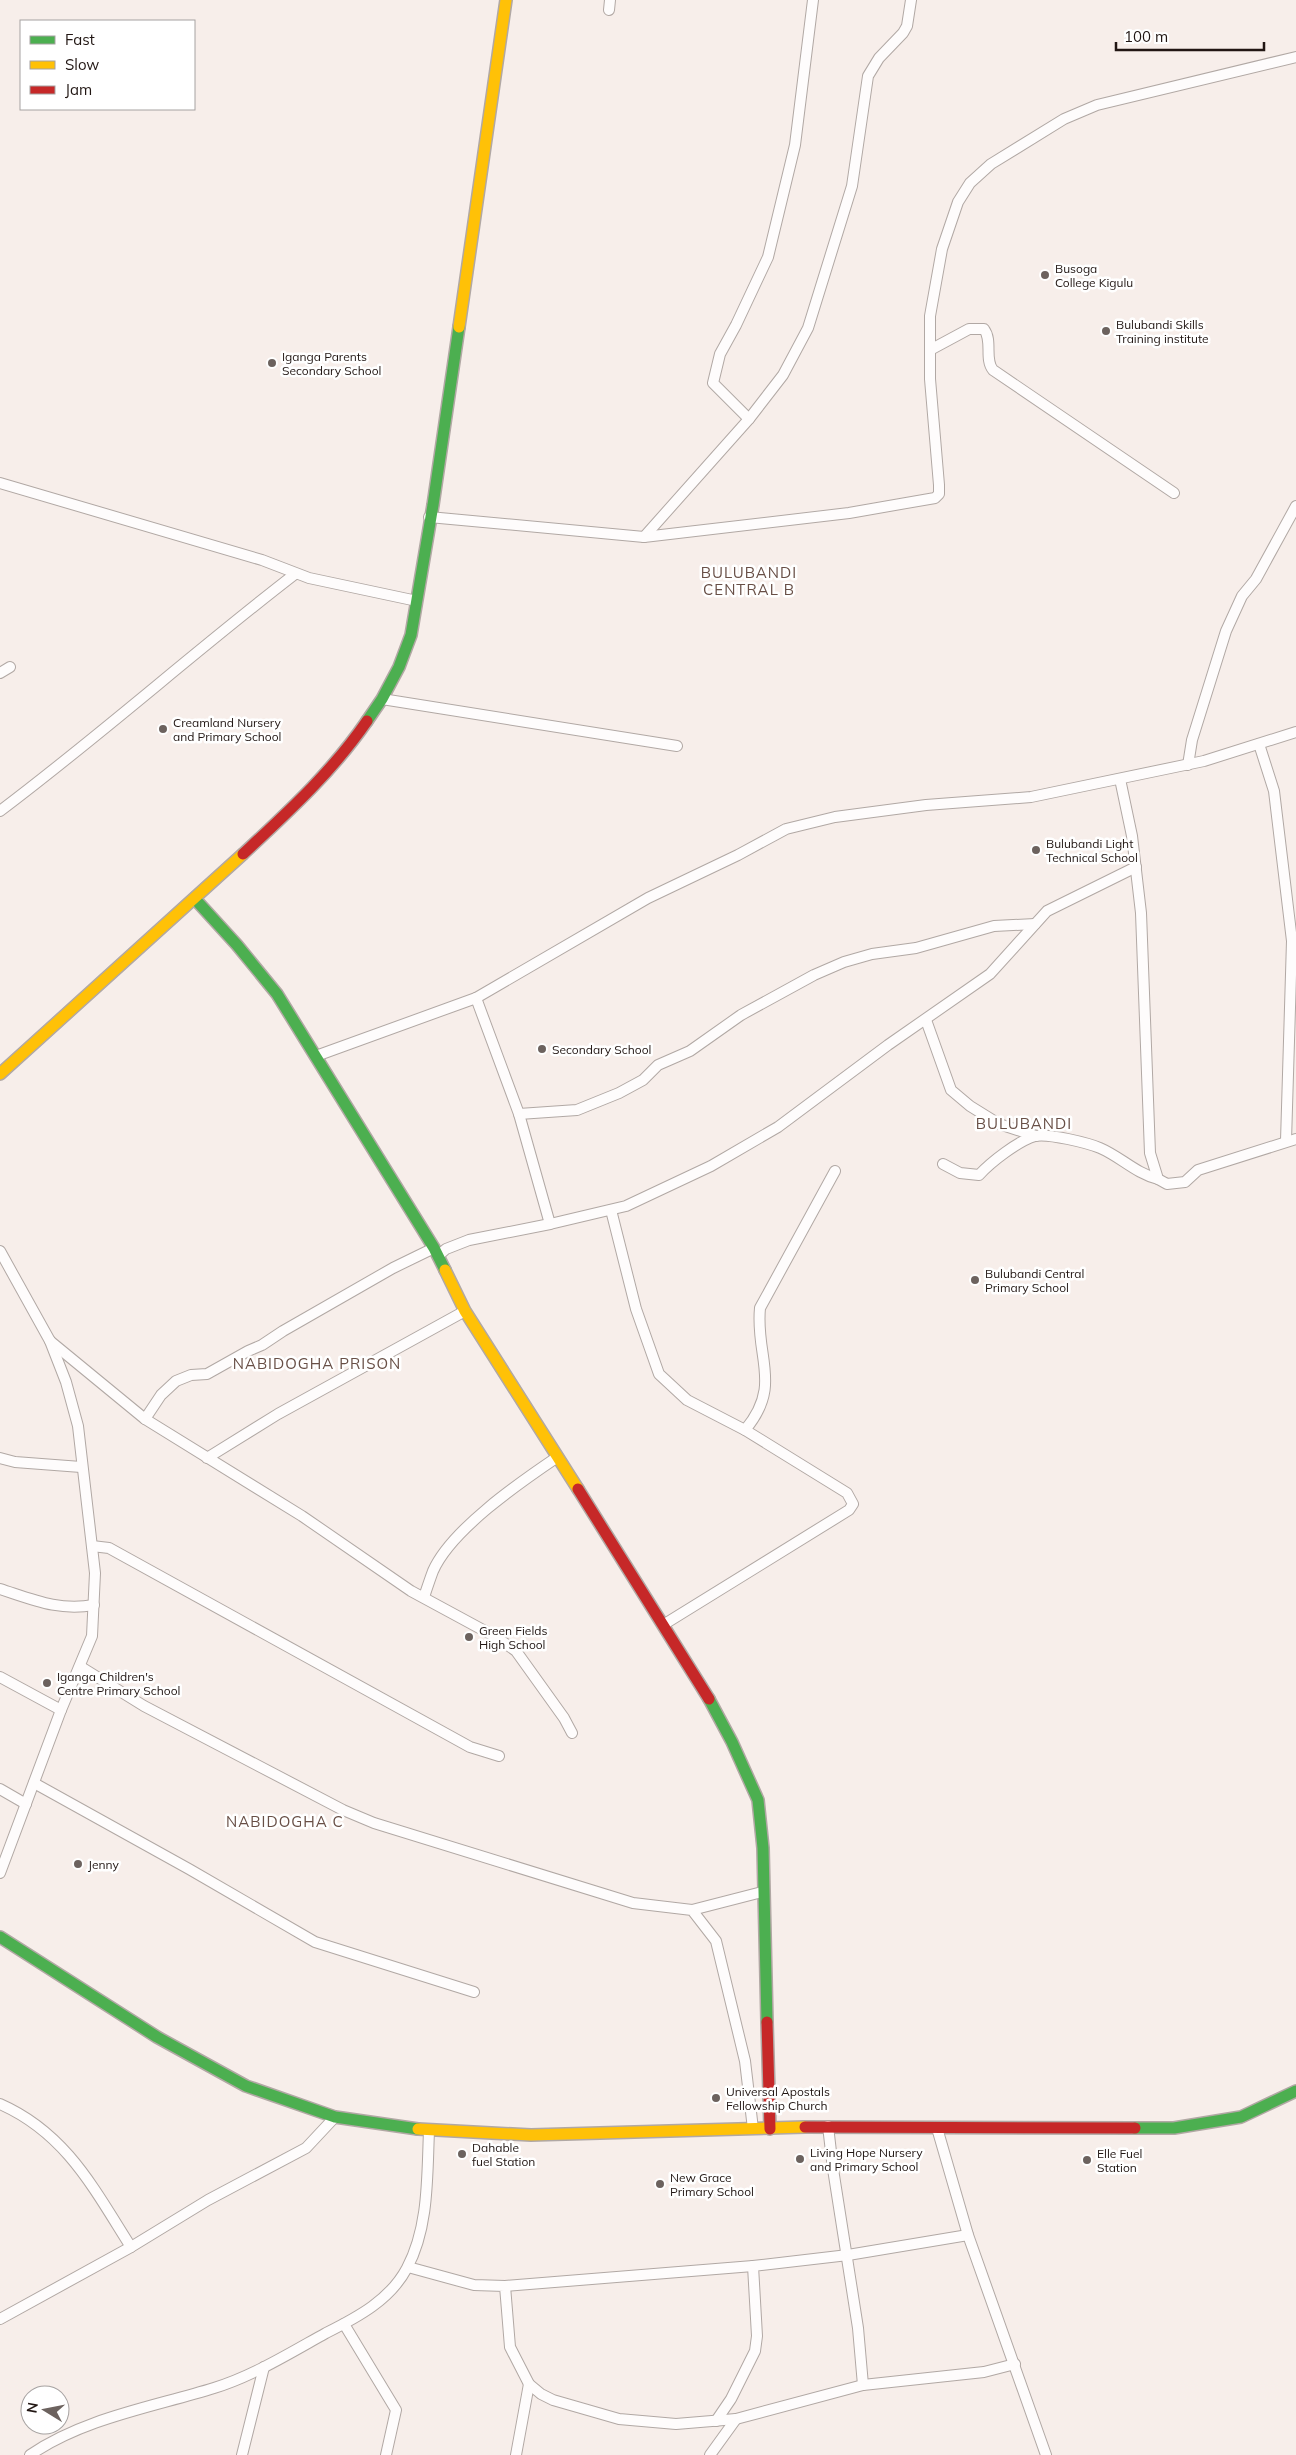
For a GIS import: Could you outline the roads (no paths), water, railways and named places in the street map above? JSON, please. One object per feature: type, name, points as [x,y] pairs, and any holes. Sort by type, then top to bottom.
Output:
[{"type":"street","points":[[0,1074],[195,899],[303,797],[347,750],[382,699],[399,667],[411,635],[417,601],[506,0]]},
{"type":"street","points":[[749,419],[713,383],[720,354],[768,257],[795,146],[813,0]]},
{"type":"street","points":[[644,537],[749,419],[783,375],[808,328],[852,186],[868,76],[879,58],[903,33],[907,26],[911,0]]},
{"type":"street","points":[[429,517],[644,537],[848,513],[936,498],[939,494],[940,485],[930,380],[930,316],[942,249],[958,202],[970,183],[991,164],[1064,119],[1097,104],[1296,57]]},
{"type":"street","points":[[930,350],[969,329],[984,330],[988,334],[990,366],[993,370],[1174,493]]},
{"type":"street","points":[[0,482],[262,560],[295,574],[417,601]]},
{"type":"street","points":[[1188,765],[1192,740],[1226,631],[1242,596],[1256,579],[1296,506]]},
{"type":"street","points":[[0,811],[59,767],[240,616],[295,574]]},
{"type":"street","points":[[0,673],[10,667]]},
{"type":"street","points":[[382,699],[677,746]]},
{"type":"street","points":[[316,1056],[476,998],[648,898],[738,855],[786,829],[835,817],[926,805],[1031,797],[1188,765],[1296,732]]},
{"type":"street","points":[[926,1020],[951,1090],[970,1106],[999,1124],[1036,1136],[1050,1137],[1101,1149],[1143,1175],[1158,1178],[1166,1184],[1185,1182],[1198,1170],[1291,1140],[1292,941],[1284,858],[1274,791],[1259,744]]},
{"type":"street","points":[[1120,779],[1136,867],[1141,913],[1150,1153],[1158,1178]]},
{"type":"street","points":[[145,1418],[161,1395],[176,1381],[191,1375],[207,1374],[262,1345],[392,1268],[446,1250],[469,1240],[550,1224],[626,1206],[711,1166],[778,1127],[888,1045],[990,974],[1047,911],[1136,867]]},
{"type":"street","points":[[195,899],[237,944],[277,994],[316,1056],[436,1252],[464,1311],[700,1683],[727,1734],[758,1800],[762,1848],[770,2129]]},
{"type":"street","points":[[518,1114],[577,1110],[619,1093],[643,1080],[658,1065],[690,1051],[741,1016],[814,975],[844,962],[872,954],[916,948],[994,926],[1035,924]]},
{"type":"street","points":[[476,998],[518,1114],[550,1224]]},
{"type":"street","points":[[943,1164],[960,1173],[978,1175],[996,1157],[1036,1136]]},
{"type":"street","points":[[745,1430],[759,1408],[765,1390],[767,1372],[758,1325],[760,1308],[835,1171]]},
{"type":"street","points":[[610,1210],[636,1309],[659,1374],[687,1400],[745,1430],[847,1493],[853,1504],[849,1510],[804,1539],[741,1575],[663,1625]]},
{"type":"street","points":[[0,1251],[50,1341],[66,1382],[78,1426],[81,1467],[95,1573],[92,1636],[81,1667],[61,1710],[0,1873]]},
{"type":"street","points":[[207,1458],[278,1414],[464,1311]]},
{"type":"street","points":[[50,1341],[145,1418],[302,1516],[411,1591],[496,1636],[516,1651],[564,1718],[572,1733]]},
{"type":"street","points":[[0,1458],[15,1462],[81,1467]]},
{"type":"street","points":[[424,1597],[434,1570],[467,1528],[508,1491],[556,1458]]},
{"type":"street","points":[[92,1546],[109,1548],[470,1747],[500,1756]]},
{"type":"street","points":[[0,1589],[52,1606],[77,1608],[94,1605]]},
{"type":"street","points":[[81,1667],[144,1706],[343,1810],[374,1823],[633,1903],[692,1910],[762,1892]]},
{"type":"street","points":[[0,1677],[61,1710]]},
{"type":"street","points":[[34,1783],[315,1942],[474,1992]]},
{"type":"street","points":[[0,1789],[26,1804]]},
{"type":"street","points":[[692,1910],[716,1941],[745,2061],[753,2129]]},
{"type":"street","points":[[0,1937],[157,2037],[269,2096],[335,2117],[428,2130],[532,2135],[828,2126],[1174,2128],[1240,2117],[1294,2094]]},
{"type":"street","points":[[0,2104],[24,2114],[59,2143],[85,2176],[131,2247]]},
{"type":"street","points":[[0,2318],[131,2247],[208,2200],[306,2148],[335,2117]]},
{"type":"street","points":[[828,2126],[858,2328],[863,2386]]},
{"type":"street","points":[[937,2128],[968,2235],[1046,2455]]},
{"type":"street","points":[[30,2455],[69,2435],[105,2421],[216,2388],[264,2367],[344,2324],[378,2302],[392,2290],[408,2267],[421,2230],[427,2188],[428,2130]]},
{"type":"street","points":[[408,2267],[474,2285],[505,2286],[753,2266],[848,2255],[968,2235]]},
{"type":"street","points":[[716,2421],[732,2400],[755,2351],[757,2336],[753,2266]]},
{"type":"street","points":[[505,2286],[510,2347],[529,2384],[541,2394],[553,2400],[619,2420],[646,2423],[736,2419],[863,2386],[984,2372],[1015,2364]]},
{"type":"street","points":[[344,2324],[396,2410],[386,2455]]},
{"type":"street","points":[[242,2455],[264,2367]]},
{"type":"street","points":[[516,2455],[529,2384]]},
{"type":"street","points":[[710,2455],[736,2419]]},
{"type":"place","name":"Busoga College Kigulu","points":[[1045,275]]},
{"type":"place","name":"Bulubandi Skills Training institute","points":[[1106,331]]},
{"type":"place","name":"Iganga Parents Secondary School","points":[[272,363]]},
{"type":"place","name":"Creamland Nursery and Primary School","points":[[163,729]]},
{"type":"place","name":"Bulubandi Light Technical School","points":[[1036,850]]},
{"type":"place","name":"Secondary School","points":[[542,1049]]},
{"type":"place","name":"Bulubandi Central Primary School","points":[[975,1280]]},
{"type":"place","name":"Green Fields High School","points":[[469,1637]]},
{"type":"place","name":"Iganga Children's Centre Primary School","points":[[47,1683]]},
{"type":"place","name":"Jenny","points":[[78,1864]]},
{"type":"place","name":"Universal Apostals Fellowship Church","points":[[716,2098]]},
{"type":"place","name":"Dahable fuel Station","points":[[462,2154]]},
{"type":"place","name":"Living Hope Nursery and Primary School","points":[[800,2159]]},
{"type":"place","name":"Elle Fuel Station","points":[[1087,2160]]},
{"type":"place","name":"New Grace Primary School","points":[[660,2184]]},
{"type":"district","name":"BULUBANDI CENTRAL B","points":[[749,580]]},
{"type":"district","name":"BULUBANDI","points":[[1024,1123]]},
{"type":"district","name":"NABIDOGHA PRISON","points":[[317,1363]]},
{"type":"district","name":"NABIDOGHA C","points":[[285,1821]]}]
